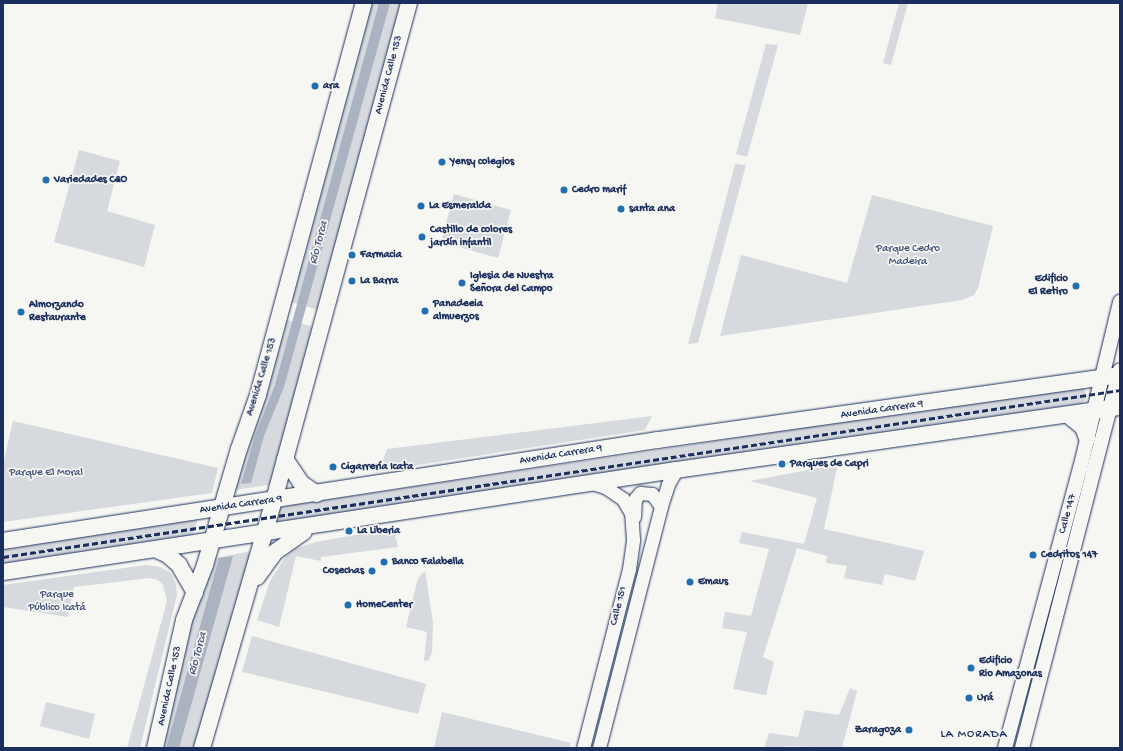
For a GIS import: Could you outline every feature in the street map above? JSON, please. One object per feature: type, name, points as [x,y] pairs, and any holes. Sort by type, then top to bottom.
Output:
[{"type":"main road","name":"Avenida Calle 153","points":[[155,748],[184,620],[217,541],[227,507],[364,3]]},
{"type":"main road","name":"Avenida Calle 153","points":[[202,748],[274,500],[409,3]]},
{"type":"main road","name":"Calle 147","points":[[1005,748],[1087,438],[1108,408],[1102,377],[1120,302]]},
{"type":"main road","name":"Avenida Carrera 9","points":[[3,540],[317,494],[658,440],[1102,377],[1120,373]]},
{"type":"main road","name":"Calle 147","points":[[1022,748],[1108,408],[1120,373]]},
{"type":"main road","points":[[3,572],[264,534],[676,470],[1068,415],[1108,408]]},
{"type":"main road","points":[[1068,415],[1083,427],[1087,438]]},
{"type":"main road","points":[[285,459],[301,483],[317,494]]},
{"type":"main road","points":[[243,606],[264,566],[275,552],[291,538],[316,526]]},
{"type":"main road","points":[[157,550],[168,555],[179,565],[195,592]]},
{"type":"street","name":"Calle 151","points":[[599,748],[661,506],[668,482],[676,470]]},
{"type":"street","name":"Calle 151","points":[[583,748],[628,569],[634,529],[631,513],[623,500],[605,487],[592,483]]},
{"type":"street","points":[[634,529],[637,495],[647,492],[652,494],[661,506]]},
{"type":"green space","points":[[369,3],[404,3],[319,310],[288,301]]},
{"type":"green space","points":[[718,3],[808,3],[800,35],[715,18]]},
{"type":"green space","points":[[899,3],[908,3],[891,65],[883,63]]},
{"type":"green space","points":[[766,44],[778,45],[747,157],[736,154]]},
{"type":"green space","points":[[79,150],[120,161],[107,211],[155,225],[144,267],[54,242]]},
{"type":"green space","points":[[735,164],[746,165],[698,343],[688,344]]},
{"type":"green space","points":[[454,194],[511,210],[498,258],[441,242]]},
{"type":"green space","name":"Parque Cedro Madeira","points":[[872,195],[993,226],[978,288],[974,295],[962,300],[720,336],[741,255],[847,283]]},
{"type":"green space","points":[[287,320],[315,327],[274,484],[235,490],[242,456],[270,381]]},
{"type":"green space","points":[[1074,387],[1084,388],[1087,397],[1081,406],[277,523],[276,516],[279,507]]},
{"type":"green space","points":[[652,416],[645,430],[379,471],[387,449]]},
{"type":"green space","name":"Parque El Moral","points":[[13,421],[218,468],[212,493],[3,522],[3,464]]},
{"type":"green space","points":[[838,464],[824,529],[924,551],[915,581],[885,574],[882,585],[844,578],[847,566],[826,563],[827,556],[797,548],[763,657],[774,662],[766,695],[733,689],[747,632],[722,628],[725,612],[751,616],[769,549],[739,543],[742,532],[804,544],[817,498],[750,481]]},
{"type":"green space","points":[[198,519],[192,537],[3,565],[3,548]]},
{"type":"green space","points":[[393,528],[398,547],[321,557],[321,561],[296,556],[279,627],[257,620],[270,581],[286,556],[294,549],[316,542]]},
{"type":"green space","points":[[252,551],[196,748],[161,748],[190,622],[215,558]]},
{"type":"green space","name":"Parque Público Icatá","points":[[146,565],[160,567],[171,573],[176,584],[177,595],[140,748],[127,748],[167,601],[163,585],[158,580],[150,578],[74,587],[68,617],[3,607],[3,585]]},
{"type":"green space","points":[[425,571],[433,622],[432,652],[429,660],[424,661],[427,632],[406,627],[418,578]]},
{"type":"green space","points":[[252,636],[426,684],[418,714],[242,672]]},
{"type":"green space","points":[[850,688],[857,691],[842,748],[785,746],[784,748],[764,748],[769,733],[798,737],[805,710],[839,715]]},
{"type":"green space","points":[[46,702],[95,714],[89,739],[40,726]]},
{"type":"green space","points":[[442,712],[571,743],[569,748],[434,748]]},
{"type":"water","name":"Río Torca","points":[[379,3],[390,3],[284,387],[264,436],[251,483],[241,484],[255,435],[275,385]]},
{"type":"water","name":"Río Torca","points":[[233,556],[179,748],[166,748],[219,558]]},
{"type":"railway","points":[[3,557],[1120,390]]},
{"type":"place","name":"ara","points":[[315,86]]},
{"type":"place","name":"Yensy colegios","points":[[442,162]]},
{"type":"place","name":"Variedades C&O","points":[[46,180]]},
{"type":"place","name":"Cedro marif","points":[[564,190]]},
{"type":"place","name":"La Esmeralda","points":[[421,206]]},
{"type":"place","name":"santa ana","points":[[621,209]]},
{"type":"place","name":"Castillo de colores jardín infantil","points":[[422,237]]},
{"type":"place","name":"Farmacia","points":[[352,255]]},
{"type":"place","name":"La Barra","points":[[352,281]]},
{"type":"place","name":"Iglesia de Nuestra Señora del Campo","points":[[462,283]]},
{"type":"place","name":"Edificio El Retiro","points":[[1076,286]]},
{"type":"place","name":"Panadeeia almuerzos","points":[[425,311]]},
{"type":"place","name":"Almorzando Restaurante","points":[[21,312]]},
{"type":"place","name":"Parques de Capri","points":[[782,464]]},
{"type":"place","name":"Cigarrería Icata","points":[[333,467]]},
{"type":"place","name":"La Liberia","points":[[349,531]]},
{"type":"place","name":"Cedritos 147","points":[[1033,555]]},
{"type":"place","name":"Banco Falabella","points":[[384,562]]},
{"type":"place","name":"Cosechas","points":[[372,571]]},
{"type":"place","name":"Emaus","points":[[690,582]]},
{"type":"place","name":"HomeCenter","points":[[348,605]]},
{"type":"place","name":"Edificio Rio Amazonas","points":[[971,668]]},
{"type":"place","name":"Urá","points":[[969,698]]},
{"type":"place","name":"Zaragoza","points":[[909,730]]},
{"type":"district","name":"LA MORADA","points":[[974,736]]}]
